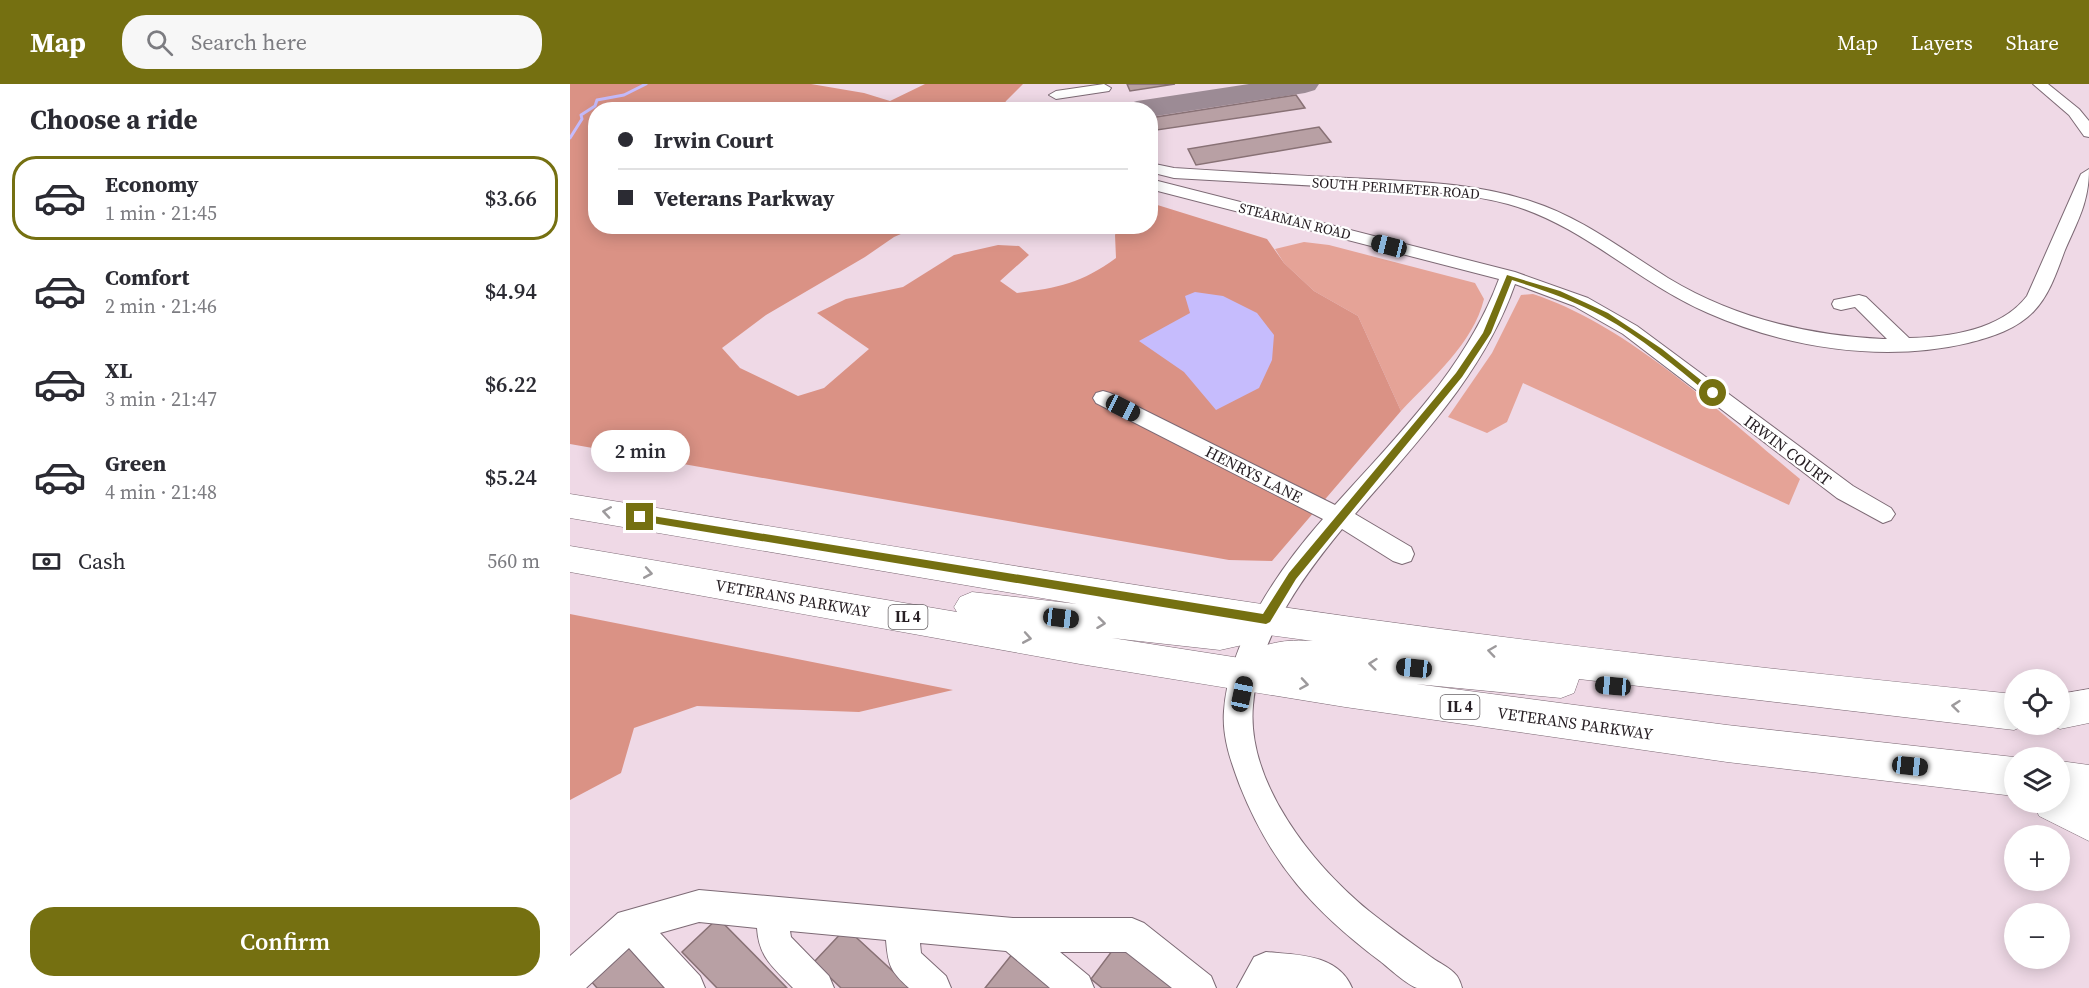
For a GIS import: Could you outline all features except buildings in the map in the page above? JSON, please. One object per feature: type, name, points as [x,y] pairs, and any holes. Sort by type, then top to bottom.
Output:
[{"type":"highway","points":[[570,506],[1266,619],[1553,659],[1786,688],[2004,711]]},
{"type":"highway","name":"VETERANS PARKWAY","points":[[570,559],[1246,675],[1674,737],[2004,776]]},
{"type":"highway","points":[[731,587],[767,579],[902,599],[1197,634],[1220,635],[1247,628],[1266,619]]},
{"type":"highway","points":[[1246,675],[1262,662],[1275,656],[1288,655],[1737,697],[1786,688]]},
{"type":"highway","points":[[2070,709],[2089,706]]},
{"type":"highway","points":[[2070,718],[2089,720]]},
{"type":"highway","points":[[1674,737],[1737,762],[2004,794]]},
{"type":"highway","points":[[2070,783],[2089,784]]},
{"type":"highway","points":[[2070,810],[2089,820]]},
{"type":"street","points":[[2040,84],[2065,103],[2079,117],[2089,133]]},
{"type":"street","points":[[1054,90],[1104,88]]},
{"type":"street","name":"SOUTH PERIMETER ROAD","points":[[1158,169],[1174,173],[1445,189],[1500,197],[1571,222],[1676,291],[1746,321],[1786,333],[1836,342],[1905,345],[1971,337],[2003,324],[2025,309],[2037,294],[2089,174]]},
{"type":"street","name":"STEARMAN ROAD","points":[[1158,186],[1509,276]]},
{"type":"street","points":[[1445,988],[1353,920],[1321,891],[1284,846],[1267,818],[1257,793],[1240,737],[1238,712],[1246,675],[1266,619],[1292,576],[1459,375],[1487,333],[1509,276]]},
{"type":"street","name":"IRWIN COURT","points":[[1509,276],[1581,302],[1630,330],[1845,492],[1883,514]]},
{"type":"street","points":[[1841,304],[1859,301],[1905,345]]},
{"type":"street","name":"HENRYS LANE","points":[[1103,398],[1340,518],[1402,554]]},
{"type":"street","points":[[570,979],[630,925],[699,906],[1013,935],[1132,935],[1199,988]]},
{"type":"street","points":[[772,912],[775,945],[817,988]]},
{"type":"street","points":[[630,925],[688,988]]},
{"type":"street","points":[[902,925],[905,962],[934,988]]},
{"type":"street","points":[[1013,935],[1077,988]]},
{"type":"street","points":[[1254,988],[1266,969],[1314,974],[1335,988]]},
{"type":"shaded area","points":[[570,84],[811,84],[864,93],[890,101],[925,84],[1023,84],[1006,102],[588,102],[588,234],[901,234],[766,315],[722,348],[740,368],[798,396],[824,388],[869,349],[817,313],[846,299],[903,287],[954,255],[998,245],[1019,246],[1029,255],[1000,281],[1017,293],[1069,283],[1081,279],[1116,258],[1115,234],[1158,234],[1158,205],[1267,239],[1284,263],[1314,291],[1358,316],[1401,411],[1272,561],[1229,560],[570,444]]},
{"type":"shaded area","points":[[1304,242],[1329,245],[1475,283],[1484,299],[1471,331],[1450,360],[1401,411],[1358,316],[1314,291],[1284,263],[1275,249]]},
{"type":"shaded area","points":[[1195,292],[1223,296],[1257,313],[1274,335],[1272,360],[1259,388],[1216,410],[1184,372],[1139,341],[1190,313],[1185,296]]},
{"type":"shaded area","points":[[1533,294],[1569,308],[1604,327],[1639,349],[1707,401],[1800,479],[1789,505],[1523,383],[1507,422],[1487,433],[1448,417],[1492,353],[1521,295]]},
{"type":"shaded area","points":[[570,614],[953,690],[859,712],[697,706],[634,728],[621,773],[570,800]]},
{"type":"waterway","points":[[596,102],[624,95],[646,84]]},
{"type":"waterway","points":[[570,138],[582,119],[581,115],[588,110]]},
{"type":"taxiway","points":[[1158,107],[1305,84]]},
{"type":"route","points":[[640,517],[1266,619],[1292,576],[1459,375],[1487,333],[1509,276],[1557,292],[1605,315],[1659,350],[1713,393]]}]
